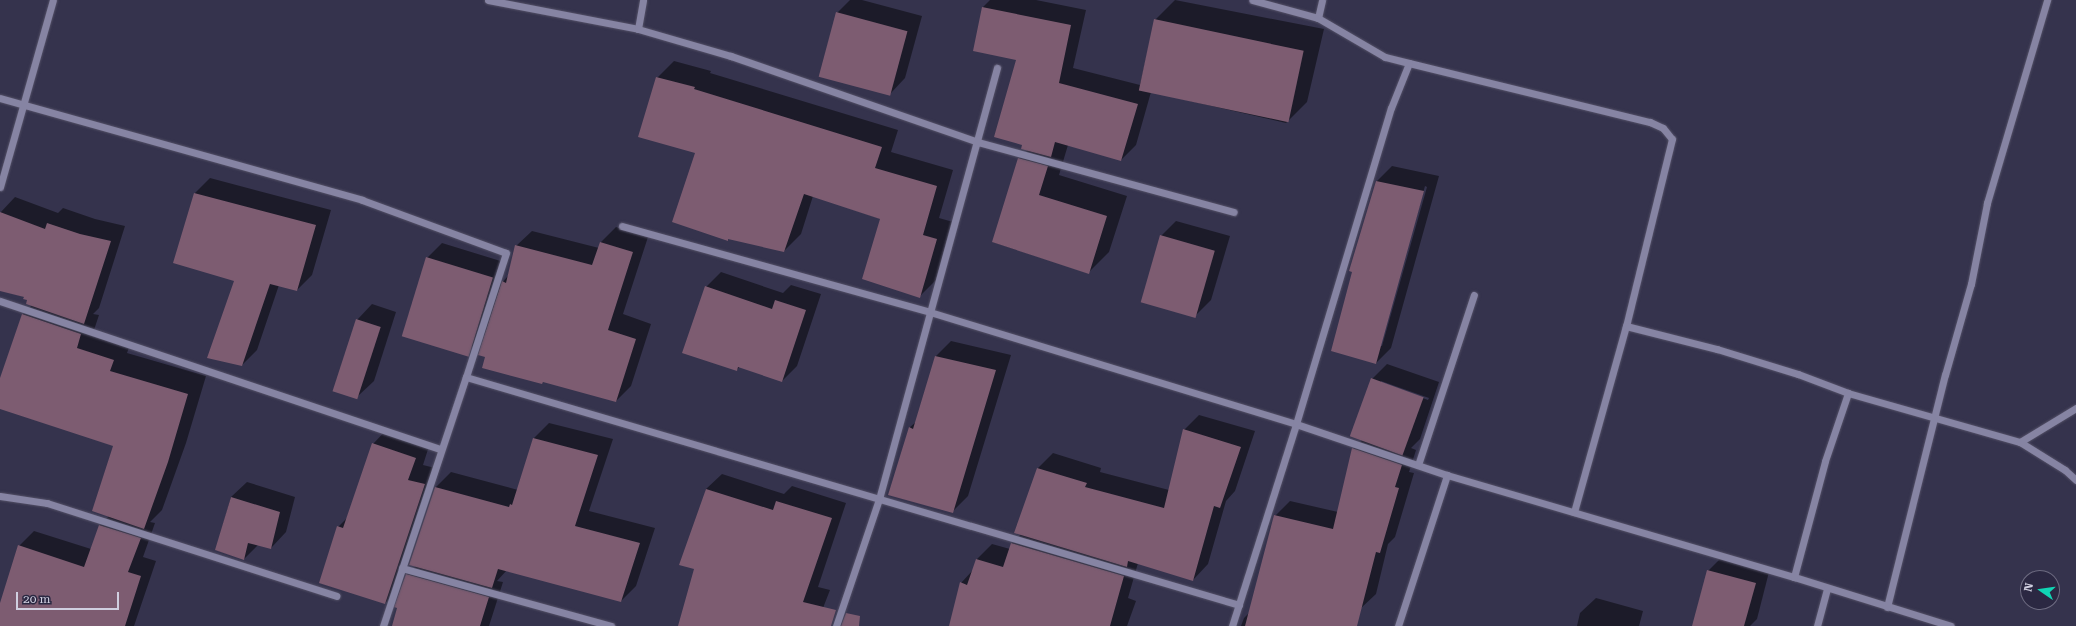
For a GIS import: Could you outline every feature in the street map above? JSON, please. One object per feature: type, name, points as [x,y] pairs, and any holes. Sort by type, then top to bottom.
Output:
[{"type":"street","points":[[0,187],[53,0]]},
{"type":"street","points":[[488,0],[638,29],[731,56],[978,142],[1234,212]]},
{"type":"street","points":[[638,29],[643,0]]},
{"type":"street","points":[[1252,0],[1318,18],[1385,57],[1650,122],[1663,128],[1672,139],[1626,326],[1574,512]]},
{"type":"street","points":[[1318,18],[1322,0]]},
{"type":"street","points":[[1887,608],[1935,418],[1971,284],[1987,203],[2047,0]]},
{"type":"street","points":[[1232,626],[1296,424],[1391,108],[1409,63]]},
{"type":"street","points":[[836,626],[879,499],[978,142],[997,68]]},
{"type":"street","points":[[0,98],[362,200],[506,252],[383,626]]},
{"type":"street","points":[[622,226],[930,312],[1296,424],[1447,475],[1794,577],[1887,608],[1951,626]]},
{"type":"street","points":[[1418,465],[1474,295]]},
{"type":"street","points":[[0,301],[441,450]]},
{"type":"street","points":[[1626,326],[1717,350],[1798,374],[1848,393],[2020,442],[2064,470],[2076,480]]},
{"type":"street","points":[[466,377],[1239,605]]},
{"type":"street","points":[[1794,577],[1825,461],[1848,393]]},
{"type":"street","points":[[2020,442],[2076,408]]},
{"type":"street","points":[[1398,626],[1447,475]]},
{"type":"street","points":[[0,496],[47,503],[336,596]]},
{"type":"street","points":[[402,568],[612,626]]},
{"type":"street","points":[[1817,626],[1828,588]]},
{"type":"building","points":[[982,7],[1071,25],[1059,83],[1138,104],[1121,161],[1055,142],[1051,157],[1021,149],[1022,145],[994,137],[1016,60],[973,51]]},
{"type":"building","points":[[836,12],[907,31],[890,96],[819,77]]},
{"type":"building","points":[[1154,19],[1304,51],[1288,122],[1139,90]]},
{"type":"building","points":[[656,77],[695,87],[694,89],[882,147],[875,168],[937,186],[923,235],[937,239],[920,298],[862,279],[880,219],[804,194],[784,252],[728,239],[728,241],[672,222],[695,153],[638,137]]},
{"type":"building","points":[[1018,158],[1048,166],[1039,195],[1107,216],[1089,274],[992,242]]},
{"type":"building","points":[[1376,181],[1424,191],[1376,364],[1331,351],[1352,272],[1349,271]]},
{"type":"building","points":[[194,193],[316,225],[297,291],[270,284],[242,366],[207,358],[234,281],[173,263]]},
{"type":"building","points":[[0,212],[45,229],[47,223],[80,234],[111,241],[84,324],[26,304],[27,300],[23,299],[24,297],[0,291]]},
{"type":"building","points":[[1160,235],[1215,251],[1195,318],[1141,302]]},
{"type":"building","points":[[600,242],[633,252],[608,330],[636,339],[616,402],[543,382],[542,384],[482,368],[485,357],[478,355],[502,281],[506,283],[515,245],[592,265]]},
{"type":"building","points":[[426,257],[493,277],[469,357],[402,336]]},
{"type":"building","points":[[705,286],[772,309],[775,300],[806,310],[782,382],[738,367],[737,371],[682,353]]},
{"type":"building","points":[[22,314],[81,334],[77,348],[114,360],[110,371],[188,394],[168,462],[144,529],[92,511],[113,446],[0,409],[0,378]]},
{"type":"building","points":[[356,319],[381,327],[357,399],[333,391]]},
{"type":"building","points":[[935,356],[996,370],[953,513],[888,495],[909,427],[913,429]]},
{"type":"building","points":[[1371,378],[1424,397],[1402,455],[1350,436]]},
{"type":"building","points":[[1183,429],[1241,447],[1220,508],[1214,506],[1193,581],[1128,561],[1127,567],[1014,533],[1037,468],[1087,483],[1085,487],[1164,508]]},
{"type":"building","points":[[533,438],[598,455],[575,526],[640,543],[621,602],[498,569],[492,588],[409,565],[435,487],[509,507],[510,504],[512,505]]},
{"type":"building","points":[[372,443],[416,458],[408,480],[425,484],[385,604],[319,583],[337,526],[343,528]]},
{"type":"building","points":[[1352,448],[1402,465],[1395,487],[1399,488],[1380,553],[1376,552],[1357,626],[1245,626],[1274,515],[1333,529]]},
{"type":"building","points":[[706,489],[773,510],[776,501],[832,518],[803,602],[836,610],[831,626],[678,626],[694,569],[679,565]]},
{"type":"building","points":[[231,497],[280,512],[271,549],[248,543],[244,560],[215,550]]},
{"type":"building","points":[[99,525],[141,538],[128,572],[141,576],[125,626],[0,626],[0,603],[18,545],[84,567]]},
{"type":"building","points":[[1011,543],[1124,576],[1110,626],[949,626],[960,582],[967,585],[976,559],[1003,567]]},
{"type":"building","points":[[1707,570],[1756,583],[1744,626],[1692,626]]},
{"type":"building","points":[[406,574],[489,597],[480,626],[392,626],[397,608],[394,607]]},
{"type":"building","points":[[846,613],[860,616],[859,626],[841,626]]}]
